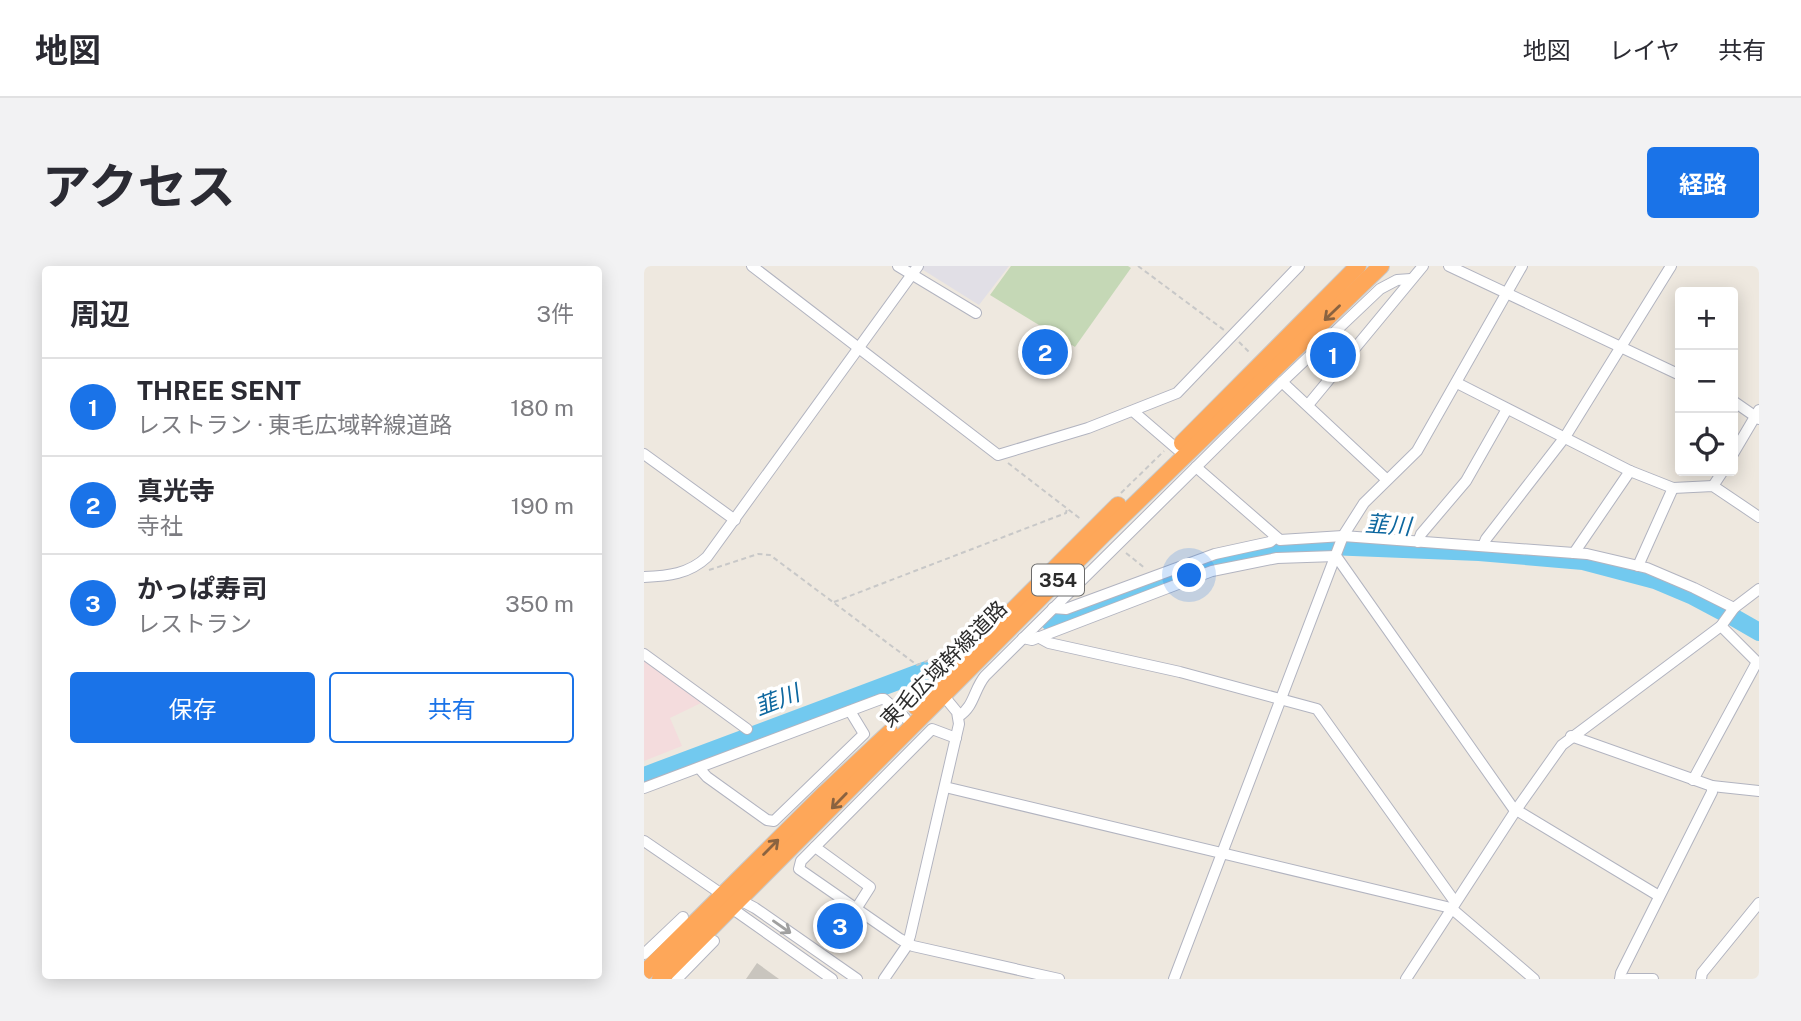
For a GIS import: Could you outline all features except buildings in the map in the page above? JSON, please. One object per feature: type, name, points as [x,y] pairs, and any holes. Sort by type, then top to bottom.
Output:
[{"type":"highway","name":"東毛広域幹線道路","points":[[660,979],[731,900],[905,718],[1177,449],[1357,266]]},
{"type":"highway","name":"東毛広域幹線道路","points":[[644,973],[731,900],[1381,266]]},
{"type":"street","points":[[752,266],[998,455],[1134,412],[1180,391],[1299,266]]},
{"type":"street","points":[[898,266],[915,270],[976,313]]},
{"type":"street","points":[[1308,405],[1423,266]]},
{"type":"street","points":[[1448,266],[1675,373]]},
{"type":"street","points":[[1174,979],[1343,538],[1356,513],[1386,479],[1417,451],[1522,266]]},
{"type":"street","points":[[1483,546],[1565,437],[1671,266]]},
{"type":"street","points":[[644,577],[671,575],[692,569],[707,557],[915,270]]},
{"type":"street","points":[[959,716],[969,709],[980,681],[1282,382],[1380,289],[1397,280],[1411,279]]},
{"type":"street","points":[[1282,382],[1386,479]]},
{"type":"street","points":[[1457,383],[1630,471],[1673,488],[1713,486],[1759,517]]},
{"type":"street","points":[[1738,404],[1758,415],[1738,446]]},
{"type":"street","points":[[1418,542],[1421,534],[1466,481],[1507,409]]},
{"type":"street","points":[[1134,412],[1177,449]]},
{"type":"street","points":[[644,454],[735,520]]},
{"type":"street","points":[[1196,467],[1275,538],[1285,541],[1343,538],[1574,553],[1638,566],[1680,581],[1734,608]]},
{"type":"street","points":[[1574,553],[1630,471]]},
{"type":"street","points":[[1713,486],[1720,476]]},
{"type":"street","points":[[1638,566],[1673,488]]},
{"type":"street","points":[[1053,608],[1059,611],[1066,609],[1215,554],[1270,542],[1275,538]]},
{"type":"street","points":[[1023,638],[1029,640],[1038,637],[1212,571],[1277,558],[1337,554]]},
{"type":"street","points":[[1337,554],[1510,805],[1659,896]]},
{"type":"street","points":[[1406,979],[1555,753],[1571,736],[1721,626],[1734,608],[1759,589]]},
{"type":"street","points":[[1693,780],[1758,663],[1721,626]]},
{"type":"street","points":[[1038,637],[1049,643],[1312,706],[1321,712],[1453,905],[1534,979]]},
{"type":"street","points":[[644,654],[747,729]]},
{"type":"street","points":[[884,979],[907,943],[956,738],[959,716],[943,695]]},
{"type":"street","points":[[644,788],[884,699],[905,718]]},
{"type":"street","points":[[699,768],[707,777],[767,820],[774,821],[864,734],[850,711]]},
{"type":"street","points":[[956,738],[932,729],[815,847],[799,864],[799,869],[907,943],[1059,979]]},
{"type":"street","points":[[1571,736],[1712,786],[1759,792]]},
{"type":"street","points":[[1620,979],[1620,973],[1712,792],[1712,786]]},
{"type":"street","points":[[945,787],[1453,905]]},
{"type":"street","points":[[644,841],[731,900],[857,979]]},
{"type":"street","points":[[815,847],[870,887],[856,909]]},
{"type":"street","points":[[731,900],[832,979]]},
{"type":"street","points":[[1701,979],[1702,973],[1759,903]]},
{"type":"street","points":[[647,947],[683,917]]},
{"type":"street","points":[[678,978],[713,941]]},
{"type":"street","points":[[678,978],[685,954]]},
{"type":"street","points":[[1628,979],[1653,979]]},
{"type":"path","points":[[1138,266],[1233,336],[1251,354]]},
{"type":"path","points":[[998,455],[1082,520]]},
{"type":"path","points":[[834,602],[1066,513],[1068,508]]},
{"type":"path","points":[[1116,546],[1155,576]]},
{"type":"path","points":[[692,569],[703,572],[758,554],[770,555],[917,665],[947,653]]},
{"type":"shaded area","points":[[1009,266],[979,305],[920,268]]},
{"type":"shaded area","points":[[644,661],[703,702],[670,718],[682,746],[644,761]]},
{"type":"green space","points":[[1011,266],[1131,268],[1075,347],[990,295]]},
{"type":"waterway","name":"韮川","points":[[1050,622],[1219,561],[1282,549],[1328,546],[1479,552],[1583,561],[1655,580],[1725,613]]},
{"type":"waterway","name":"韮川","points":[[1733,617],[1759,632]]},
{"type":"waterway","name":"韮川","points":[[644,776],[927,670]]},
{"type":"place","name":"真光寺","points":[[1045,352]]},
{"type":"place","name":"THREE SENT","points":[[1333,355]]},
{"type":"place","name":"かっぱ寿司","points":[[840,926]]}]
